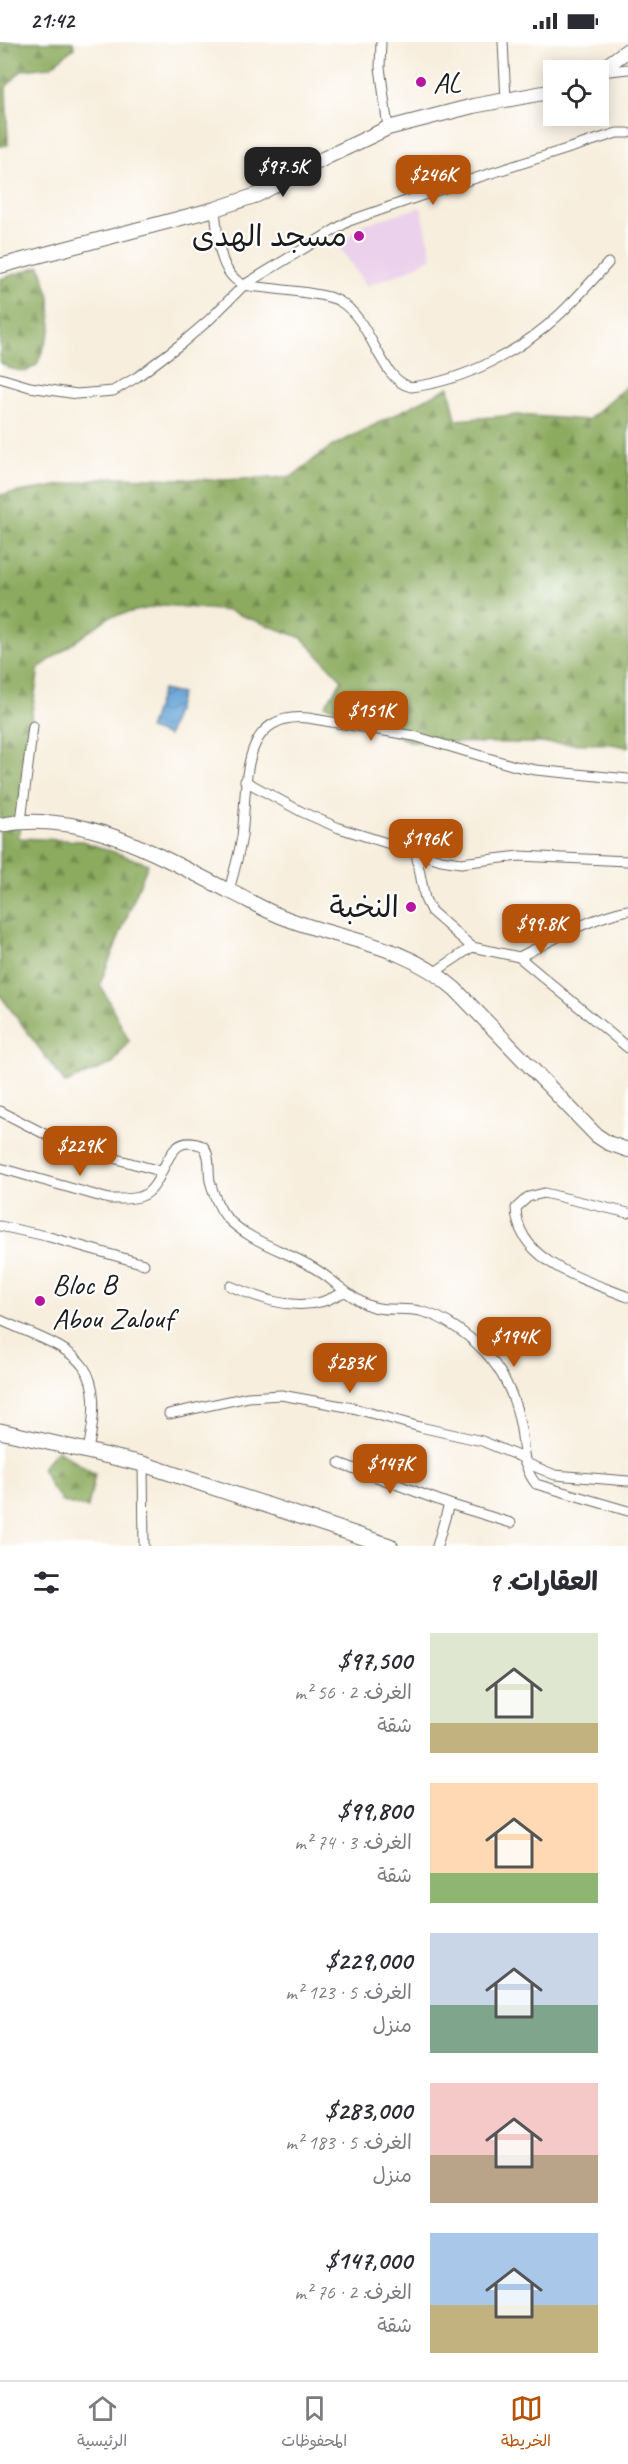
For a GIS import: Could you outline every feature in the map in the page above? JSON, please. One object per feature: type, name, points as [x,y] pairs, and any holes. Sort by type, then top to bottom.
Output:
[{"type":"main road","points":[[0,1431],[143,1464],[390,1546]]},
{"type":"street","points":[[381,42],[380,67],[388,128]]},
{"type":"street","points":[[503,42],[506,100]]},
{"type":"street","points":[[609,64],[628,50]]},
{"type":"street","points":[[609,71],[628,69]]},
{"type":"street","points":[[0,266],[215,209],[257,195],[325,158],[388,128],[473,106],[543,93]]},
{"type":"street","points":[[0,378],[30,387],[77,394],[113,392],[182,343],[244,285],[320,237],[350,221],[429,193],[617,133],[628,133]]},
{"type":"street","points":[[215,209],[224,263],[232,277],[244,285],[338,299],[362,322],[392,377],[411,387],[463,373],[522,344],[559,315],[608,263]]},
{"type":"street","points":[[228,890],[237,862],[242,834],[245,781],[255,742],[266,729],[281,720],[295,716],[414,736],[514,766],[628,779]]},
{"type":"street","points":[[21,821],[33,726]]},
{"type":"street","points":[[245,781],[302,812],[339,828],[416,853],[461,863],[519,856],[628,861]]},
{"type":"street","points":[[0,825],[21,821],[59,822],[102,832],[139,846],[280,916],[404,955],[435,972],[479,1013],[596,1135],[608,1143],[628,1150]]},
{"type":"street","points":[[416,853],[425,898],[431,911],[472,947],[519,957],[628,1048]]},
{"type":"street","points":[[519,957],[585,923],[628,910]]},
{"type":"street","points":[[435,972],[472,947]]},
{"type":"street","points":[[0,1111],[66,1145],[160,1171]]},
{"type":"street","points":[[0,1168],[109,1199],[124,1199],[141,1197],[148,1192],[160,1171],[182,1143],[203,1146],[207,1153],[210,1181],[226,1217],[244,1232],[313,1267],[346,1292],[371,1307],[419,1311],[449,1323],[484,1351],[513,1394],[521,1426],[523,1460],[529,1476],[536,1485],[628,1511]]},
{"type":"street","points":[[628,1213],[544,1193],[528,1197],[516,1208],[516,1223],[526,1241],[540,1256],[584,1279],[628,1297]]},
{"type":"street","points":[[0,1226],[46,1236],[144,1264]]},
{"type":"street","points":[[230,1286],[256,1297],[283,1304],[321,1302],[346,1292]]},
{"type":"street","points":[[0,1320],[59,1344],[80,1361],[89,1378],[95,1411],[88,1450]]},
{"type":"street","points":[[170,1414],[248,1397],[281,1395],[353,1408],[420,1427],[482,1441],[555,1475],[628,1481]]},
{"type":"street","points":[[339,1463],[448,1504],[511,1522]]},
{"type":"street","points":[[143,1464],[144,1546]]},
{"type":"street","points":[[437,1546],[448,1504]]},
{"type":"shaded area","points":[[421,207],[432,257],[407,271],[366,286],[339,246],[361,225]]},
{"type":"green space","points":[[0,42],[73,42],[74,48],[50,67],[22,70],[6,87],[8,145],[0,146]]},
{"type":"green space","points":[[40,266],[50,297],[51,328],[37,365],[25,372],[8,368],[0,362],[0,279]]},
{"type":"green space","points":[[628,385],[628,747],[611,744],[411,742],[325,705],[342,680],[302,638],[229,611],[163,605],[109,617],[39,668],[22,775],[19,838],[82,841],[148,864],[100,984],[129,1041],[112,1064],[65,1083],[0,995],[0,495],[114,477],[221,480],[291,477],[329,448],[449,387],[456,420],[517,415],[588,420]]},
{"type":"green space","points":[[57,1450],[95,1474],[88,1508],[63,1502],[51,1487],[42,1468]]},
{"type":"water","points":[[162,690],[181,694],[168,736],[149,729]]},
{"type":"place","name":"AL","points":[[421,82]]},
{"type":"place","name":"مسجد الهدى","points":[[359,236]]},
{"type":"place","name":"النخبة","points":[[411,907]]},
{"type":"place","name":"Bloc B Abou Zalouf","points":[[40,1301]]}]
